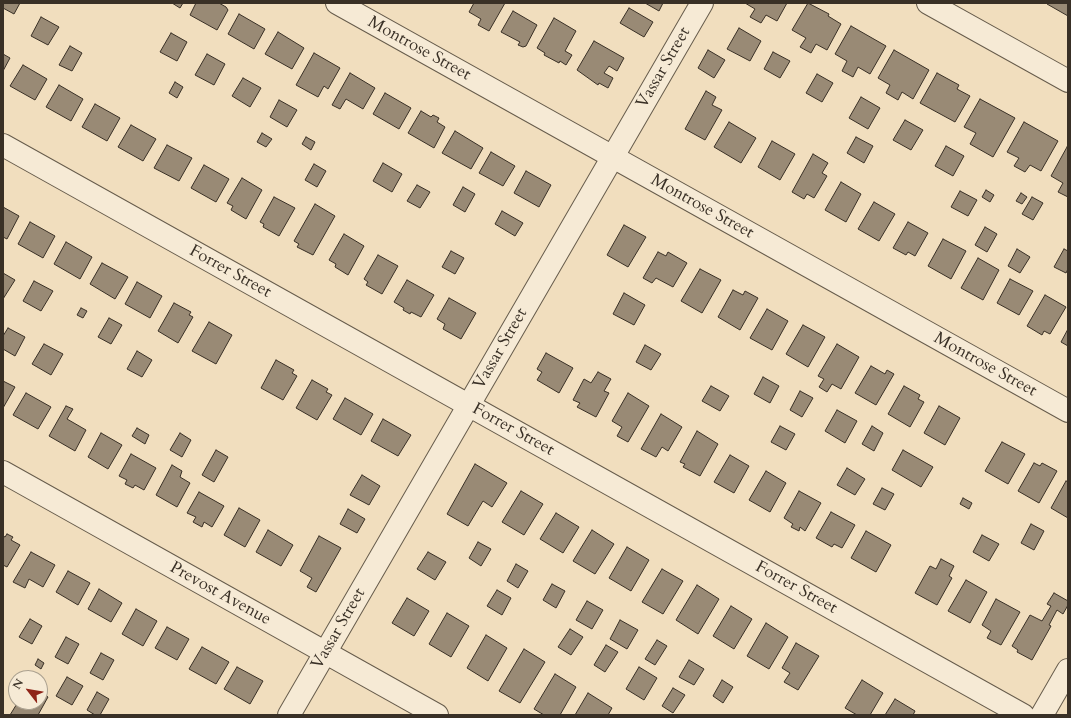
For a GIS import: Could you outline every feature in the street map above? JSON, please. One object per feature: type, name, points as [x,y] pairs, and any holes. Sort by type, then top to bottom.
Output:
[{"type":"street","name":"Montrose Street","points":[[337,3],[1068,411]]},
{"type":"street","name":"Vassar Street","points":[[289,715],[702,3]]},
{"type":"street","points":[[928,3],[1068,81]]},
{"type":"street","name":"Forrer Street","points":[[3,146],[1023,715]]},
{"type":"street","name":"Prevost Avenue","points":[[3,472],[437,715]]},
{"type":"street","points":[[1042,715],[1068,670]]},
{"type":"building","points":[[3,3],[20,3],[14,14],[3,8]]},
{"type":"building","points":[[172,3],[183,3],[180,8]]},
{"type":"building","points":[[196,3],[219,3],[226,7],[228,10],[217,30],[190,15]]},
{"type":"building","points":[[474,3],[505,3],[489,31],[478,25],[481,19],[469,12]]},
{"type":"building","points":[[645,3],[663,3],[659,11]]},
{"type":"building","points":[[745,3],[787,3],[777,21],[766,15],[761,23],[750,17],[755,9]]},
{"type":"building","points":[[808,3],[829,14],[828,16],[841,24],[827,50],[816,44],[811,53],[800,47],[806,38],[792,30]]},
{"type":"building","points":[[1068,3],[1068,16],[1047,4]]},
{"type":"building","points":[[629,8],[653,22],[644,37],[620,23]]},
{"type":"building","points":[[513,11],[537,25],[526,46],[523,47],[518,45],[520,42],[501,32]]},
{"type":"building","points":[[239,14],[265,29],[254,49],[228,34]]},
{"type":"building","points":[[41,17],[59,27],[48,45],[31,36]]},
{"type":"building","points":[[554,18],[576,31],[565,51],[572,55],[566,65],[544,55],[545,53],[537,48]]},
{"type":"building","points":[[851,26],[886,46],[870,74],[858,67],[853,77],[842,71],[847,61],[835,54]]},
{"type":"building","points":[[739,28],[761,41],[750,61],[727,49]]},
{"type":"building","points":[[278,32],[304,48],[292,69],[265,54]]},
{"type":"building","points":[[171,33],[187,42],[177,61],[160,52]]},
{"type":"building","points":[[594,41],[624,58],[617,71],[609,66],[604,73],[613,78],[608,88],[599,83],[598,85],[577,70]]},
{"type":"building","points":[[70,46],[82,53],[72,71],[59,65]]},
{"type":"building","points":[[708,50],[725,60],[714,78],[698,68]]},
{"type":"building","points":[[894,50],[929,70],[913,99],[902,92],[898,100],[886,93],[890,85],[878,78]]},
{"type":"building","points":[[773,52],[790,61],[780,78],[764,69]]},
{"type":"building","points":[[314,53],[340,68],[328,89],[324,86],[318,97],[296,85]]},
{"type":"building","points":[[3,54],[10,58],[3,71]]},
{"type":"building","points":[[207,54],[225,64],[214,85],[195,75]]},
{"type":"building","points":[[23,65],[47,79],[35,100],[10,86]]},
{"type":"building","points":[[350,73],[375,88],[363,109],[346,99],[340,109],[332,105]]},
{"type":"building","points":[[937,73],[959,85],[957,89],[970,96],[955,122],[920,103]]},
{"type":"building","points":[[817,74],[833,83],[822,102],[806,93]]},
{"type":"building","points":[[243,78],[261,88],[250,107],[232,96]]},
{"type":"building","points":[[175,82],[183,87],[177,98],[169,93]]},
{"type":"building","points":[[59,85],[83,99],[71,121],[46,107]]},
{"type":"building","points":[[706,91],[716,97],[712,105],[722,110],[705,140],[685,129]]},
{"type":"building","points":[[385,93],[411,108],[399,129],[373,114]]},
{"type":"building","points":[[861,97],[880,108],[868,129],[849,118]]},
{"type":"building","points":[[980,99],[1015,118],[993,157],[970,144],[976,133],[964,127]]},
{"type":"building","points":[[279,100],[297,110],[287,127],[270,117]]},
{"type":"building","points":[[95,104],[120,118],[107,141],[82,127]]},
{"type":"building","points":[[421,111],[431,117],[433,115],[439,118],[437,122],[445,127],[434,148],[408,133]]},
{"type":"building","points":[[905,120],[923,130],[911,150],[893,140]]},
{"type":"building","points":[[729,122],[756,138],[741,163],[714,147]]},
{"type":"building","points":[[1024,122],[1058,141],[1041,171],[1030,165],[1025,172],[1014,166],[1019,158],[1007,152]]},
{"type":"building","points":[[131,125],[156,139],[143,161],[118,147]]},
{"type":"building","points":[[455,131],[483,148],[471,169],[442,153]]},
{"type":"building","points":[[262,133],[272,139],[266,147],[257,142]]},
{"type":"building","points":[[306,137],[315,142],[311,150],[302,144]]},
{"type":"building","points":[[856,137],[873,146],[864,163],[847,153]]},
{"type":"building","points":[[772,141],[795,154],[780,180],[758,167]]},
{"type":"building","points":[[167,145],[192,158],[179,181],[154,168]]},
{"type":"building","points":[[946,146],[964,156],[953,176],[935,166]]},
{"type":"building","points":[[1067,147],[1068,197],[1058,192],[1063,183],[1051,176]]},
{"type":"building","points":[[491,152],[515,166],[503,186],[479,173]]},
{"type":"building","points":[[813,154],[828,163],[822,173],[827,176],[814,198],[807,194],[804,199],[792,192]]},
{"type":"building","points":[[383,163],[402,174],[392,192],[373,181]]},
{"type":"building","points":[[314,164],[326,171],[317,187],[305,180]]},
{"type":"building","points":[[204,165],[229,179],[216,202],[191,188]]},
{"type":"building","points":[[526,171],[551,185],[539,207],[514,193]]},
{"type":"building","points":[[242,178],[262,190],[246,219],[231,210],[233,206],[227,203]]},
{"type":"building","points":[[841,182],[861,194],[846,222],[825,210]]},
{"type":"building","points":[[417,185],[430,192],[420,208],[407,201]]},
{"type":"building","points":[[463,187],[475,194],[465,212],[453,205]]},
{"type":"building","points":[[986,190],[994,195],[990,202],[982,197]]},
{"type":"building","points":[[960,191],[977,200],[968,216],[951,207]]},
{"type":"building","points":[[1021,193],[1027,197],[1022,204],[1016,201]]},
{"type":"building","points":[[274,197],[295,208],[279,236],[263,227],[264,224],[260,222]]},
{"type":"building","points":[[1032,197],[1043,203],[1033,220],[1022,214]]},
{"type":"building","points":[[874,202],[895,214],[879,241],[858,229]]},
{"type":"building","points":[[315,204],[335,216],[313,255],[297,247],[299,244],[294,241]]},
{"type":"building","points":[[3,207],[19,216],[7,239],[3,237]]},
{"type":"building","points":[[502,211],[523,223],[515,236],[495,224]]},
{"type":"building","points":[[30,222],[55,236],[43,258],[18,244]]},
{"type":"building","points":[[908,222],[928,233],[915,256],[908,252],[906,255],[893,248]]},
{"type":"building","points":[[624,225],[646,237],[628,267],[607,255]]},
{"type":"building","points":[[985,227],[997,234],[987,252],[975,245]]},
{"type":"building","points":[[344,234],[364,246],[348,275],[335,267],[336,264],[329,260]]},
{"type":"building","points":[[943,239],[966,251],[951,279],[928,266]]},
{"type":"building","points":[[66,242],[92,257],[80,279],[54,264]]},
{"type":"building","points":[[1017,249],[1030,257],[1020,273],[1008,266]]},
{"type":"building","points":[[1064,249],[1068,251],[1068,269],[1066,273],[1054,267]]},
{"type":"building","points":[[451,251],[464,258],[455,274],[442,267]]},
{"type":"building","points":[[658,252],[666,256],[668,252],[687,263],[673,287],[656,278],[652,283],[643,278]]},
{"type":"building","points":[[378,255],[398,266],[382,294],[366,285],[368,282],[364,279]]},
{"type":"building","points":[[978,258],[999,270],[983,300],[961,288]]},
{"type":"building","points":[[102,263],[128,277],[115,299],[90,284]]},
{"type":"building","points":[[700,269],[721,280],[702,313],[681,301]]},
{"type":"building","points":[[3,273],[15,280],[3,299]]},
{"type":"building","points":[[1010,279],[1033,291],[1019,315],[997,303]]},
{"type":"building","points":[[407,280],[434,295],[421,317],[411,312],[410,314],[394,302]]},
{"type":"building","points":[[34,281],[53,291],[41,311],[23,301]]},
{"type":"building","points":[[137,282],[162,296],[150,318],[125,304]]},
{"type":"building","points":[[733,290],[743,295],[745,291],[758,298],[740,330],[718,317]]},
{"type":"building","points":[[624,293],[645,305],[634,325],[613,314]]},
{"type":"building","points":[[1045,295],[1066,307],[1050,334],[1044,331],[1042,335],[1027,326]]},
{"type":"building","points":[[449,298],[476,313],[461,339],[443,329],[445,324],[437,319]]},
{"type":"building","points":[[174,303],[191,312],[189,315],[193,317],[178,343],[158,331]]},
{"type":"building","points":[[81,308],[87,311],[83,318],[77,315]]},
{"type":"building","points":[[767,309],[788,321],[772,350],[750,338]]},
{"type":"building","points":[[109,318],[122,325],[111,344],[98,337]]},
{"type":"building","points":[[209,322],[232,335],[216,364],[192,351]]},
{"type":"building","points":[[803,325],[825,337],[808,367],[786,354]]},
{"type":"building","points":[[8,328],[25,337],[15,356],[3,349],[3,336]]},
{"type":"building","points":[[1068,329],[1068,346],[1061,342]]},
{"type":"building","points":[[44,344],[63,354],[51,375],[32,364]]},
{"type":"building","points":[[837,344],[859,357],[841,389],[832,384],[827,392],[819,387],[824,379],[818,376]]},
{"type":"building","points":[[645,345],[661,354],[651,370],[636,362]]},
{"type":"building","points":[[137,351],[152,360],[142,377],[127,369]]},
{"type":"building","points":[[546,353],[573,368],[559,393],[537,380],[542,372],[537,369]]},
{"type":"building","points":[[276,360],[294,370],[292,373],[297,376],[283,400],[261,388]]},
{"type":"building","points":[[871,366],[885,374],[887,370],[894,374],[876,405],[855,393]]},
{"type":"building","points":[[598,372],[611,379],[604,391],[609,393],[596,417],[577,407],[580,403],[573,400],[584,379],[591,383]]},
{"type":"building","points":[[763,377],[779,386],[770,403],[754,394]]},
{"type":"building","points":[[312,380],[328,389],[326,392],[332,395],[317,420],[296,408]]},
{"type":"building","points":[[3,381],[15,387],[3,408]]},
{"type":"building","points":[[711,386],[729,396],[720,411],[702,401]]},
{"type":"building","points":[[904,386],[920,395],[918,399],[924,402],[910,427],[888,414]]},
{"type":"building","points":[[800,391],[813,398],[802,417],[790,410]]},
{"type":"building","points":[[26,393],[51,407],[38,429],[13,415]]},
{"type":"building","points":[[628,393],[649,406],[628,442],[617,436],[622,427],[612,421]]},
{"type":"building","points":[[345,398],[373,414],[361,435],[333,419]]},
{"type":"building","points":[[66,406],[73,409],[67,419],[86,430],[75,451],[49,436]]},
{"type":"building","points":[[939,406],[960,418],[945,445],[924,433]]},
{"type":"building","points":[[837,410],[857,421],[845,443],[825,431]]},
{"type":"building","points":[[661,414],[682,427],[668,451],[662,447],[656,457],[641,449]]},
{"type":"building","points":[[383,419],[411,435],[398,456],[371,441]]},
{"type":"building","points":[[780,426],[795,434],[786,450],[771,442]]},
{"type":"building","points":[[872,426],[883,433],[874,451],[862,444]]},
{"type":"building","points":[[137,428],[149,435],[145,444],[132,436]]},
{"type":"building","points":[[697,431],[718,444],[700,476],[683,467],[685,464],[680,462]]},
{"type":"building","points":[[101,433],[122,445],[108,469],[88,457]]},
{"type":"building","points":[[180,433],[191,440],[182,457],[170,450]]},
{"type":"building","points":[[1002,442],[1025,454],[1008,484],[985,471]]},
{"type":"building","points":[[216,450],[228,457],[214,482],[202,475]]},
{"type":"building","points":[[903,450],[933,467],[921,487],[892,470]]},
{"type":"building","points":[[131,454],[156,468],[144,490],[135,485],[133,488],[125,484],[127,480],[119,476]]},
{"type":"building","points":[[730,455],[749,466],[734,493],[714,482]]},
{"type":"building","points":[[1034,463],[1040,466],[1042,463],[1057,471],[1039,503],[1018,491]]},
{"type":"building","points":[[475,464],[507,483],[492,507],[483,501],[468,526],[447,514]]},
{"type":"building","points":[[172,465],[182,471],[180,477],[190,483],[177,507],[156,495]]},
{"type":"building","points":[[847,468],[865,479],[855,495],[837,485]]},
{"type":"building","points":[[766,471],[786,483],[770,512],[749,500]]},
{"type":"building","points":[[362,475],[380,486],[369,505],[350,495]]},
{"type":"building","points":[[1066,481],[1068,482],[1068,518],[1051,508]]},
{"type":"building","points":[[882,488],[894,494],[885,510],[873,504]]},
{"type":"building","points":[[521,491],[543,504],[524,535],[502,522]]},
{"type":"building","points":[[799,491],[821,503],[805,531],[800,527],[799,531],[791,527],[793,524],[784,518]]},
{"type":"building","points":[[199,492],[224,506],[212,527],[204,522],[202,527],[193,522],[196,517],[187,513]]},
{"type":"building","points":[[963,498],[972,503],[969,509],[960,504]]},
{"type":"building","points":[[239,508],[260,520],[245,547],[224,535]]},
{"type":"building","points":[[348,509],[365,519],[357,533],[340,524]]},
{"type":"building","points":[[831,512],[855,525],[842,548],[834,544],[832,547],[816,538]]},
{"type":"building","points":[[556,513],[579,527],[563,553],[540,539]]},
{"type":"building","points":[[1031,524],[1044,531],[1034,550],[1021,543]]},
{"type":"building","points":[[268,530],[293,545],[281,566],[256,552]]},
{"type":"building","points":[[592,530],[614,544],[595,574],[573,561]]},
{"type":"building","points":[[866,531],[891,545],[876,572],[851,558]]},
{"type":"building","points":[[7,534],[13,537],[11,540],[20,545],[7,567],[3,565],[3,536],[5,537]]},
{"type":"building","points":[[982,535],[999,544],[989,561],[973,552]]},
{"type":"building","points":[[319,536],[341,548],[316,592],[307,587],[312,578],[300,571]]},
{"type":"building","points":[[478,542],[491,549],[481,566],[469,558]]},
{"type":"building","points":[[627,547],[649,560],[631,591],[609,578]]},
{"type":"building","points":[[31,552],[55,565],[43,587],[29,579],[25,588],[13,582]]},
{"type":"building","points":[[428,552],[446,562],[435,580],[417,569]]},
{"type":"building","points":[[941,559],[954,566],[949,576],[952,578],[937,605],[915,593],[930,566],[936,569]]},
{"type":"building","points":[[516,564],[528,571],[518,588],[507,581]]},
{"type":"building","points":[[662,569],[683,581],[663,614],[642,602]]},
{"type":"building","points":[[68,571],[90,583],[78,605],[56,592]]},
{"type":"building","points":[[966,580],[987,592],[970,623],[948,611]]},
{"type":"building","points":[[552,584],[565,591],[556,608],[543,600]]},
{"type":"building","points":[[697,585],[719,599],[698,634],[676,620]]},
{"type":"building","points":[[99,589],[122,603],[111,622],[88,609]]},
{"type":"building","points":[[497,590],[511,598],[502,615],[487,606]]},
{"type":"building","points":[[1054,593],[1068,601],[1068,605],[1063,614],[1057,610],[1049,625],[1051,626],[1032,660],[1017,652],[1018,650],[1012,646],[1030,615],[1042,621],[1051,606],[1047,604]]},
{"type":"building","points":[[407,598],[429,611],[414,636],[392,623]]},
{"type":"building","points":[[996,599],[1020,612],[1001,645],[987,638],[991,631],[982,625]]},
{"type":"building","points":[[587,601],[603,610],[592,629],[576,620]]},
{"type":"building","points":[[731,606],[752,619],[734,649],[713,636]]},
{"type":"building","points":[[136,609],[157,621],[143,646],[122,634]]},
{"type":"building","points":[[447,613],[469,626],[451,657],[429,644]]},
{"type":"building","points":[[30,619],[42,626],[32,644],[19,637]]},
{"type":"building","points":[[620,620],[638,630],[627,649],[610,639]]},
{"type":"building","points":[[766,623],[788,637],[769,669],[747,656]]},
{"type":"building","points":[[167,627],[189,639],[177,660],[155,648]]},
{"type":"building","points":[[570,629],[583,637],[571,655],[558,647]]},
{"type":"building","points":[[486,635],[507,648],[488,681],[467,668]]},
{"type":"building","points":[[66,637],[79,644],[68,664],[55,657]]},
{"type":"building","points":[[657,640],[667,646],[655,665],[645,659]]},
{"type":"building","points":[[796,643],[819,656],[798,690],[784,682],[790,673],[782,668]]},
{"type":"building","points":[[606,645],[618,652],[605,672],[594,665]]},
{"type":"building","points":[[202,647],[229,662],[216,684],[189,669]]},
{"type":"building","points":[[524,649],[545,662],[520,703],[499,691]]},
{"type":"building","points":[[101,653],[114,660],[103,680],[90,673]]},
{"type":"building","points":[[38,659],[44,663],[41,669],[35,665]]},
{"type":"building","points":[[689,660],[704,669],[694,685],[679,677]]},
{"type":"building","points":[[237,667],[263,681],[250,704],[224,689]]},
{"type":"building","points":[[639,667],[657,678],[644,700],[626,689]]},
{"type":"building","points":[[555,674],[576,687],[560,715],[544,715],[534,709]]},
{"type":"building","points":[[67,677],[83,686],[72,705],[56,696]]},
{"type":"building","points":[[722,680],[733,687],[723,703],[713,696]]},
{"type":"building","points":[[862,680],[883,693],[870,715],[857,715],[845,708]]},
{"type":"building","points":[[673,688],[685,695],[673,713],[662,706]]},
{"type":"building","points":[[97,692],[109,699],[100,715],[95,715],[87,710]]},
{"type":"building","points":[[588,693],[612,708],[608,715],[575,715]]},
{"type":"building","points":[[895,699],[915,711],[913,715],[885,715]]},
{"type":"building","points":[[13,710],[41,710],[38,715],[10,715]]}]
